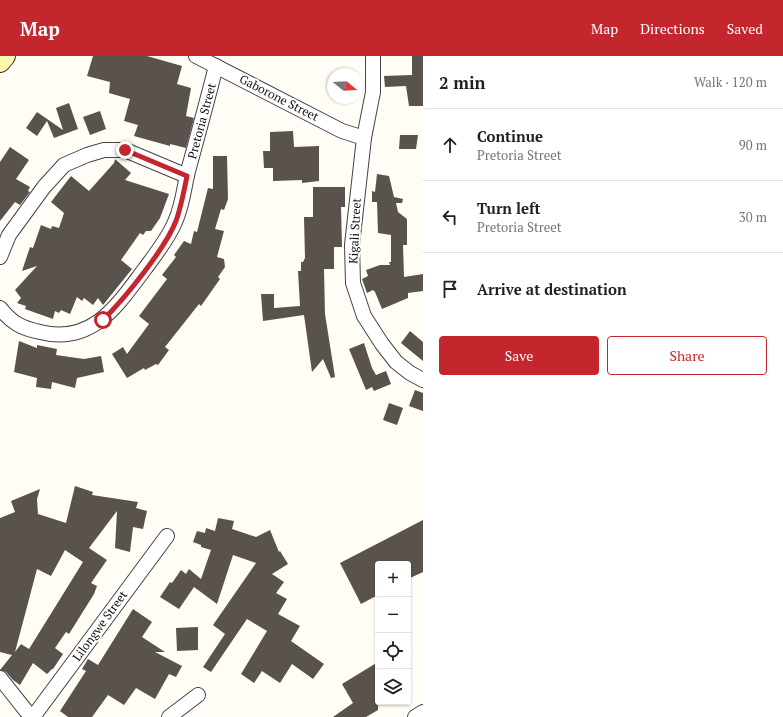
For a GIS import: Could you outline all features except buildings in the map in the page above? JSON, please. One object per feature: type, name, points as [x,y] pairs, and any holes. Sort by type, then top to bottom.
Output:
[{"type":"street","points":[[0,62],[5,56]]},
{"type":"street","name":"Gaborone Street","points":[[196,56],[342,131],[364,138]]},
{"type":"street","name":"Kigali Street","points":[[373,56],[373,92],[364,138],[352,245],[353,283],[364,316],[382,344],[396,362],[410,373],[423,380]]},
{"type":"street","name":"Pretoria Street","points":[[0,308],[11,321],[27,329],[54,336],[80,331],[103,320],[118,305],[162,246],[176,221],[216,66]]},
{"type":"street","name":"Pretoria Street","points":[[0,257],[9,235],[44,187],[64,165],[87,155],[104,150],[125,150],[187,176]]},
{"type":"street","name":"Lilongwe Street","points":[[32,717],[167,536]]},
{"type":"street","points":[[0,678],[32,717]]},
{"type":"street","points":[[169,717],[198,694]]},
{"type":"street","points":[[415,717],[423,712]]},
{"type":"route","points":[[103,320],[118,305],[162,246],[176,221],[187,176],[125,150]]}]
